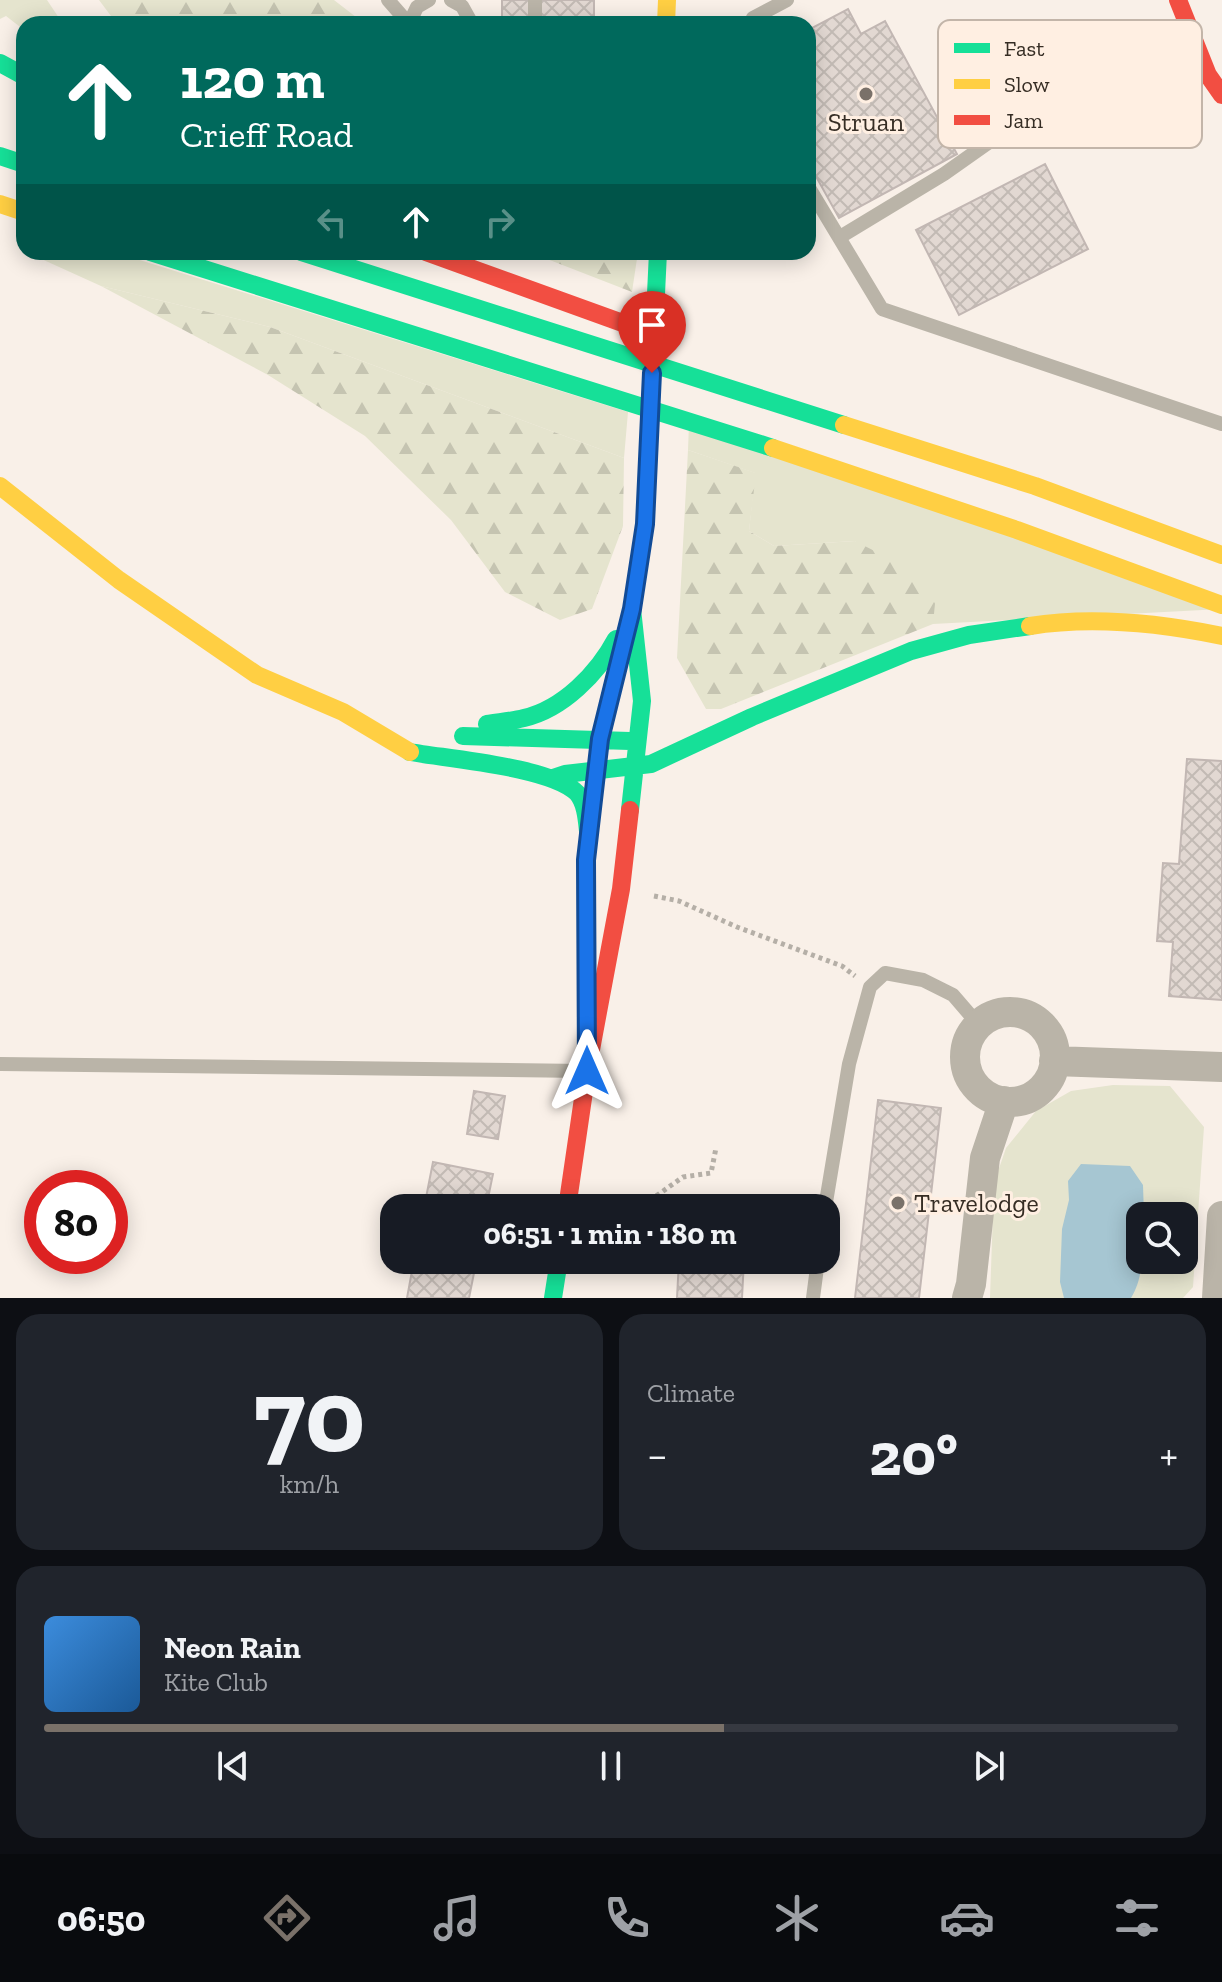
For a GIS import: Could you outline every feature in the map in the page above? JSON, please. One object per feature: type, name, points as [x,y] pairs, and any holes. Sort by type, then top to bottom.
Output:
[{"type":"main road","points":[[1178,0],[1186,20]]},
{"type":"main road","points":[[1202,60],[1222,95]]},
{"type":"main road","points":[[176,260],[706,426],[1017,530],[1222,605]]},
{"type":"main road","points":[[326,260],[1035,486]]},
{"type":"main road","points":[[448,260],[672,341]]},
{"type":"main road","points":[[587,1071],[586,860],[600,739],[632,609],[645,524],[658,260]]},
{"type":"main road","points":[[817,397],[1035,486],[1222,555]]},
{"type":"main road","points":[[0,486],[119,580],[257,675],[343,712],[409,752],[553,778],[579,795],[585,810],[589,840]]},
{"type":"main road","points":[[632,609],[605,660],[573,694],[527,718],[446,734],[542,740],[637,741]]},
{"type":"main road","points":[[569,1194],[587,1071],[621,889],[642,701],[632,609]]},
{"type":"main road","points":[[553,778],[651,764],[752,717],[911,651],[969,635],[1053,622],[1112,621],[1222,636]]},
{"type":"main road","points":[[343,712],[402,727]]},
{"type":"main road","points":[[553,1298],[557,1274]]},
{"type":"street","points":[[1004,1012],[1031,1017],[1042,1025],[1054,1048],[1051,1075],[1043,1087],[1032,1096],[1018,1101],[990,1097],[978,1089],[965,1064],[965,1049],[978,1024],[1004,1012]]},
{"type":"street","points":[[1054,1061],[1222,1067]]},
{"type":"street","points":[[967,1298],[985,1158],[1004,1101]]},
{"type":"street","points":[[1217,1298],[1222,1218]]},
{"type":"lane","points":[[388,0],[402,16]]},
{"type":"lane","points":[[413,16],[417,7],[429,0]]},
{"type":"lane","points":[[451,0],[462,6],[468,16]]},
{"type":"lane","points":[[757,16],[787,0]]},
{"type":"lane","points":[[840,237],[981,148]]},
{"type":"lane","points":[[816,199],[882,309],[1222,424]]},
{"type":"lane","points":[[827,1194],[849,1064],[870,987],[885,973],[923,980],[953,995],[978,1024]]},
{"type":"lane","points":[[0,1064],[587,1071]]},
{"type":"lane","points":[[813,1298],[816,1274]]},
{"type":"path","points":[[621,889],[679,901],[737,927],[842,966],[870,987]]},
{"type":"path","points":[[659,1194],[683,1177],[711,1173],[716,1148]]},
{"type":"green space","points":[[0,0],[47,0],[58,16],[16,16],[16,24],[6,16],[0,19]]},
{"type":"green space","points":[[99,0],[334,0],[355,16],[111,16]]},
{"type":"green space","points":[[44,260],[140,260],[628,412],[624,458],[270,327],[101,286]]},
{"type":"green space","points":[[550,260],[637,260],[632,292]]},
{"type":"green space","points":[[101,286],[270,327],[624,458],[623,526],[592,609],[560,620],[505,592],[451,520],[365,436],[268,375]]},
{"type":"green space","points":[[689,424],[1222,609],[933,624],[855,541],[774,546],[749,531],[755,473],[688,450]]},
{"type":"green space","points":[[688,450],[756,473],[749,531],[774,546],[855,541],[937,583],[933,624],[721,709],[706,709],[677,658]]},
{"type":"green space","points":[[1113,1085],[1170,1086],[1204,1127],[1198,1214],[1198,1202],[1126,1202],[1126,1274],[1194,1274],[1193,1287],[1183,1298],[990,1298],[994,1183],[1006,1148],[1036,1111],[1071,1091]]},
{"type":"water","points":[[1081,1164],[1130,1166],[1143,1185],[1144,1202],[1126,1202],[1126,1274],[1140,1274],[1131,1298],[1064,1298],[1060,1282],[1062,1229],[1069,1200],[1068,1181]]},
{"type":"building","points":[[502,0],[594,0],[594,16],[502,16]]},
{"type":"building","name":"Struan","points":[[848,9],[861,34],[885,21],[938,119],[938,148],[954,148],[957,154],[839,218],[816,176],[816,26]]},
{"type":"building","points":[[1045,164],[1088,249],[959,315],[916,230]]},
{"type":"building","points":[[1187,759],[1222,761],[1222,1000],[1169,996],[1173,942],[1157,941],[1163,863],[1179,864]]},
{"type":"building","points":[[474,1091],[505,1096],[498,1139],[467,1134]]},
{"type":"building","name":"Travelodge","points":[[878,1100],[941,1108],[919,1298],[855,1298]]},
{"type":"building","points":[[433,1162],[493,1174],[489,1194],[427,1194]]},
{"type":"building","points":[[411,1274],[474,1274],[469,1298],[407,1298]]},
{"type":"building","points":[[678,1274],[743,1274],[742,1298],[677,1298]]},
{"type":"traffic: fast","points":[[0,63],[16,72]]},
{"type":"traffic: fast","points":[[0,156],[16,161]]},
{"type":"traffic: fast","points":[[175,260],[773,448]]},
{"type":"traffic: fast","points":[[326,260],[844,425]]},
{"type":"traffic: fast","points":[[645,524],[658,260]]},
{"type":"traffic: fast","points":[[630,810],[642,701],[632,609],[645,524]]},
{"type":"traffic: fast","points":[[553,778],[651,764],[752,717],[911,651],[969,635],[1030,626]]},
{"type":"traffic: fast","points":[[587,966],[586,860],[600,739],[625,634]]},
{"type":"traffic: fast","points":[[487,724],[538,713],[566,698],[589,677],[616,639]]},
{"type":"traffic: fast","points":[[463,736],[630,741]]},
{"type":"traffic: fast","points":[[410,752],[523,770],[564,784],[577,793],[583,803],[589,840]]},
{"type":"traffic: fast","points":[[553,1298],[557,1274]]},
{"type":"traffic: slow","points":[[666,16],[667,0]]},
{"type":"traffic: slow","points":[[0,204],[16,209]]},
{"type":"traffic: slow","points":[[844,425],[1035,486],[1222,555]]},
{"type":"traffic: slow","points":[[773,448],[1017,530],[1222,605]]},
{"type":"traffic: slow","points":[[0,486],[119,580],[257,675],[343,712],[410,752]]},
{"type":"traffic: slow","points":[[1030,626],[1126,622],[1222,636]]},
{"type":"traffic: jam","points":[[1178,0],[1186,20]]},
{"type":"traffic: jam","points":[[1202,60],[1222,95]]},
{"type":"traffic: jam","points":[[448,260],[653,334]]},
{"type":"traffic: jam","points":[[569,1194],[587,1071],[621,889],[630,810]]},
{"type":"place","name":"Struan","points":[[866,94]]},
{"type":"place","name":"Travelodge","points":[[898,1203]]},
{"type":"route","points":[[587,1071],[586,860],[600,739],[632,609],[645,524],[652,373]]}]
